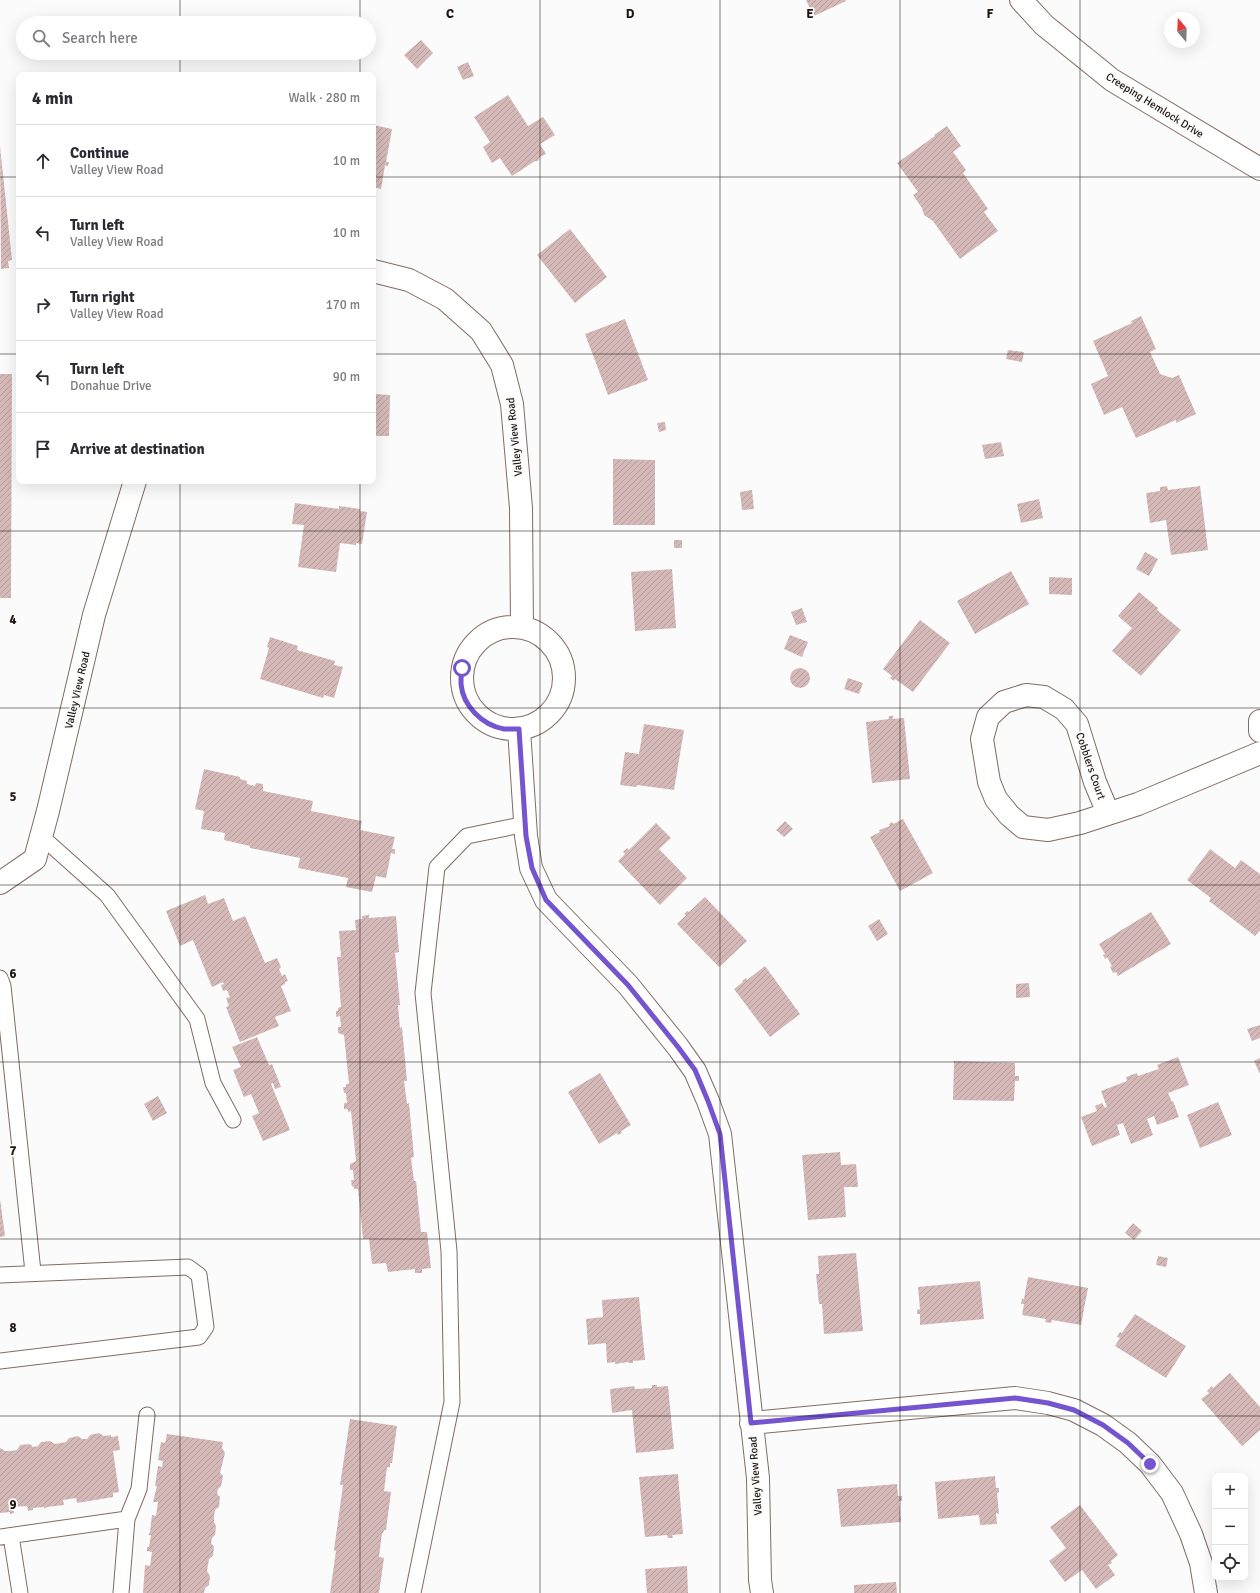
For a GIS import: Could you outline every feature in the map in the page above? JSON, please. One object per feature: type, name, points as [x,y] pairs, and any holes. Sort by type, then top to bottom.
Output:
[{"type":"street","name":"Creeping Hemlock Drive","points":[[1021,0],[1044,26],[1112,80],[1260,169]]},
{"type":"street","name":"Valley View Road","points":[[376,272],[409,280],[445,299],[481,331],[502,365],[512,404],[521,508],[522,627]]},
{"type":"street","name":"Valley View Road","points":[[0,883],[35,860],[42,837],[94,615],[134,484]]},
{"type":"street","points":[[506,626],[522,627],[535,631],[547,639],[556,649],[562,661],[564,674],[562,693],[553,711],[532,726],[511,729],[488,723],[475,713],[466,700],[461,685],[462,668],[467,653],[477,640],[490,631],[506,626]]},
{"type":"street","name":"Cobblers Court","points":[[1108,813],[1095,782],[1077,724],[1064,709],[1044,697],[1026,695],[1004,702],[988,717],[982,739],[989,782],[996,799],[1009,815],[1023,827],[1048,830],[1080,823],[1138,804],[1260,753]]},
{"type":"street","points":[[1260,721],[1260,731]]},
{"type":"street","name":"Valley View Road","points":[[511,729],[532,868],[546,900],[628,985],[695,1070],[720,1134],[758,1478],[760,1580],[762,1593]]},
{"type":"street","points":[[751,1423],[1015,1398],[1048,1403],[1074,1410],[1103,1425],[1128,1443],[1154,1470],[1172,1494],[1191,1534],[1201,1563],[1206,1593]]},
{"type":"lane","points":[[413,1593],[452,1402],[449,1251],[424,993],[437,866],[467,836],[526,824]]},
{"type":"lane","points":[[42,837],[107,895],[197,1019],[213,1083],[233,1120]]},
{"type":"lane","points":[[0,978],[4,994],[33,1272]]},
{"type":"lane","points":[[0,1275],[33,1272],[188,1267],[199,1274],[206,1327],[199,1337],[0,1361]]},
{"type":"lane","points":[[121,1593],[127,1519],[139,1489],[147,1415]]},
{"type":"lane","points":[[20,1593],[6,1536],[127,1519]]},
{"type":"building","points":[[806,0],[845,0],[846,1],[814,16]]},
{"type":"building","points":[[421,40],[433,53],[417,69],[404,55]]},
{"type":"building","points":[[468,62],[474,76],[463,80],[457,67]]},
{"type":"building","points":[[508,95],[528,126],[543,117],[555,135],[540,144],[546,154],[540,157],[538,161],[535,161],[512,176],[500,158],[492,163],[483,147],[490,142],[474,117]]},
{"type":"building","points":[[376,126],[392,129],[386,162],[389,162],[388,166],[385,165],[381,189],[376,188]]},
{"type":"building","points":[[947,126],[961,146],[953,152],[966,170],[963,173],[988,209],[984,212],[998,231],[960,259],[933,221],[924,215],[922,208],[913,195],[918,192],[897,163]]},
{"type":"building","points":[[0,146],[12,260],[8,261],[9,268],[1,269]]},
{"type":"building","points":[[570,229],[607,277],[575,303],[537,255]]},
{"type":"building","points":[[1141,316],[1156,349],[1150,352],[1160,374],[1172,378],[1179,375],[1196,414],[1176,423],[1176,420],[1136,438],[1122,407],[1104,415],[1091,384],[1108,376],[1093,341],[1132,323],[1131,321]]},
{"type":"building","points":[[625,319],[648,380],[608,395],[585,334]]},
{"type":"building","points":[[1008,350],[1024,352],[1022,362],[1006,359]]},
{"type":"building","points":[[0,374],[12,374],[11,598],[0,598]]},
{"type":"building","points":[[376,394],[390,395],[389,436],[376,436]]},
{"type":"building","points":[[665,422],[666,430],[659,432],[657,423]]},
{"type":"building","points":[[1001,442],[1004,456],[985,459],[982,445]]},
{"type":"building","points":[[613,459],[655,460],[655,525],[613,525]]},
{"type":"building","points":[[1167,486],[1168,490],[1200,486],[1208,550],[1171,555],[1166,520],[1150,523],[1146,493],[1160,491],[1160,487]]},
{"type":"building","points":[[752,490],[754,509],[742,510],[740,492]]},
{"type":"building","points":[[1039,499],[1043,518],[1021,523],[1017,504]]},
{"type":"building","points":[[295,503],[339,509],[339,506],[360,509],[360,511],[367,512],[362,544],[356,543],[356,545],[340,543],[336,572],[298,567],[304,525],[292,524]]},
{"type":"building","points":[[674,540],[682,540],[682,548],[674,548]]},
{"type":"building","points":[[1145,552],[1158,559],[1149,576],[1136,569]]},
{"type":"building","points":[[672,569],[676,628],[635,631],[631,572]]},
{"type":"building","points":[[1011,571],[1029,604],[975,634],[957,601]]},
{"type":"building","points":[[1049,577],[1072,578],[1072,595],[1049,594]]},
{"type":"building","points":[[1139,592],[1158,608],[1157,610],[1181,630],[1141,676],[1112,651],[1132,628],[1118,616]]},
{"type":"building","points":[[802,608],[807,622],[796,625],[791,612]]},
{"type":"building","points":[[920,620],[950,643],[913,692],[895,679],[894,681],[890,678],[892,676],[883,669]]},
{"type":"building","points":[[790,635],[808,642],[802,657],[784,649]]},
{"type":"building","points":[[270,637],[298,646],[297,650],[335,661],[334,665],[343,667],[334,698],[324,695],[323,698],[260,679],[269,648],[267,647]]},
{"type":"building","points":[[800,668],[807,671],[810,678],[807,685],[800,688],[793,685],[790,678],[793,671]]},
{"type":"building","points":[[848,678],[863,683],[859,694],[844,689]]},
{"type":"building","points":[[889,716],[893,716],[893,719],[904,718],[910,779],[872,783],[866,722],[889,719]]},
{"type":"building","points":[[644,724],[684,730],[674,790],[637,785],[636,787],[620,785],[625,752],[639,754]]},
{"type":"building","points":[[204,769],[240,777],[240,779],[247,781],[247,784],[255,786],[256,783],[263,784],[263,791],[313,801],[311,811],[362,821],[360,830],[395,837],[392,849],[395,849],[395,854],[391,853],[386,878],[376,876],[372,892],[346,887],[348,878],[298,868],[300,858],[250,848],[250,846],[224,840],[225,833],[201,829],[204,811],[195,809]]},
{"type":"building","points":[[903,819],[933,873],[900,891],[870,837],[880,832],[879,830],[890,826],[889,824],[892,822],[893,824]]},
{"type":"building","points":[[785,821],[793,829],[784,837],[776,830]]},
{"type":"building","points":[[656,823],[671,838],[659,849],[687,878],[660,905],[618,861],[625,854],[623,852],[627,848],[629,850]]},
{"type":"building","points":[[1210,849],[1235,868],[1241,860],[1260,874],[1260,930],[1255,936],[1209,901],[1211,898],[1187,880]]},
{"type":"building","points":[[205,895],[208,904],[224,898],[233,921],[245,916],[265,963],[277,958],[281,967],[279,969],[282,976],[285,974],[288,981],[281,986],[291,1011],[275,1017],[279,1026],[240,1042],[226,1007],[229,1006],[226,998],[230,997],[227,990],[223,991],[221,985],[224,984],[223,982],[212,987],[193,940],[180,946],[166,911]]},
{"type":"building","points":[[705,897],[747,941],[719,967],[677,924],[686,915],[684,914],[687,911],[689,912]]},
{"type":"building","points":[[1151,912],[1171,944],[1118,976],[1116,972],[1113,973],[1110,967],[1112,966],[1107,957],[1105,959],[1103,955],[1105,954],[1099,944]]},
{"type":"building","points":[[369,915],[369,918],[396,916],[399,952],[395,953],[400,1005],[398,1005],[400,1028],[402,1027],[407,1081],[404,1081],[407,1104],[409,1103],[414,1157],[411,1158],[414,1181],[416,1181],[421,1232],[427,1232],[431,1268],[422,1269],[422,1273],[415,1273],[415,1269],[388,1272],[386,1263],[372,1264],[369,1239],[363,1239],[358,1189],[354,1189],[354,1186],[352,1187],[351,1180],[354,1180],[353,1170],[350,1170],[350,1164],[356,1161],[351,1111],[348,1112],[348,1109],[344,1109],[344,1103],[347,1103],[346,1093],[344,1093],[343,1087],[346,1087],[346,1084],[349,1084],[344,1035],[338,1033],[338,1027],[341,1027],[340,1016],[336,1017],[336,1011],[338,1011],[338,1008],[341,1007],[337,957],[341,957],[339,931],[356,930],[355,920],[362,919],[362,916]]},
{"type":"building","points":[[879,919],[888,934],[877,941],[868,926]]},
{"type":"building","points":[[765,966],[800,1014],[770,1037],[734,989],[746,978],[747,980]]},
{"type":"building","points":[[1029,983],[1030,997],[1016,998],[1016,984]]},
{"type":"building","points":[[1260,1025],[1260,1038],[1252,1041],[1247,1029]]},
{"type":"building","points":[[257,1037],[269,1065],[272,1064],[281,1087],[275,1089],[273,1083],[271,1084],[290,1130],[263,1141],[252,1116],[259,1113],[251,1094],[244,1097],[233,1070],[241,1067],[232,1047]]},
{"type":"building","points":[[1178,1057],[1189,1085],[1168,1093],[1172,1102],[1173,1101],[1179,1117],[1157,1125],[1154,1116],[1147,1119],[1153,1135],[1131,1144],[1123,1123],[1117,1125],[1120,1135],[1092,1146],[1081,1117],[1097,1111],[1095,1106],[1102,1103],[1105,1108],[1107,1107],[1101,1091],[1127,1081],[1126,1077],[1137,1073],[1138,1076],[1159,1069],[1157,1065]]},
{"type":"building","points":[[1260,1058],[1260,1074],[1254,1061]]},
{"type":"building","points":[[954,1061],[1015,1063],[1015,1076],[1019,1076],[1019,1081],[1015,1081],[1014,1101],[953,1100]]},
{"type":"building","points":[[600,1073],[631,1125],[621,1131],[622,1133],[618,1135],[617,1133],[599,1144],[568,1092]]},
{"type":"building","points":[[158,1096],[167,1113],[153,1121],[144,1104]]},
{"type":"building","points":[[1218,1102],[1232,1135],[1200,1148],[1187,1115]]},
{"type":"building","points":[[840,1152],[841,1165],[856,1164],[858,1187],[844,1187],[846,1217],[808,1220],[802,1155]]},
{"type":"building","points":[[0,1199],[5,1236],[0,1237]]},
{"type":"building","points":[[1133,1223],[1142,1231],[1134,1240],[1125,1233]]},
{"type":"building","points":[[856,1253],[863,1331],[824,1334],[822,1304],[819,1304],[816,1274],[819,1274],[818,1256]]},
{"type":"building","points":[[1158,1256],[1168,1258],[1166,1267],[1156,1265]]},
{"type":"building","points":[[1028,1277],[1088,1288],[1081,1325],[1052,1320],[1051,1323],[1045,1322],[1046,1319],[1022,1315],[1024,1304],[1021,1304],[1022,1299],[1024,1299]]},
{"type":"building","points":[[980,1281],[984,1319],[920,1325],[920,1314],[917,1314],[917,1310],[920,1309],[918,1287]]},
{"type":"building","points":[[639,1297],[645,1360],[633,1361],[633,1363],[607,1363],[606,1343],[588,1345],[586,1319],[603,1317],[602,1300]]},
{"type":"building","points":[[1135,1314],[1186,1346],[1166,1378],[1115,1346],[1120,1338],[1117,1337],[1120,1332],[1122,1333]]},
{"type":"building","points":[[1230,1373],[1260,1407],[1260,1430],[1242,1446],[1201,1399],[1209,1393],[1207,1391],[1212,1386],[1213,1388]]},
{"type":"building","points":[[652,1385],[657,1385],[657,1387],[668,1386],[674,1449],[636,1453],[632,1410],[612,1413],[610,1389],[634,1386],[635,1389],[652,1388]]},
{"type":"building","points":[[350,1419],[397,1426],[392,1463],[390,1463],[390,1467],[387,1467],[384,1491],[391,1492],[386,1530],[382,1533],[379,1557],[384,1558],[379,1593],[330,1593],[343,1485],[340,1485]]},
{"type":"building","points":[[99,1433],[104,1436],[118,1436],[120,1450],[113,1451],[119,1492],[113,1493],[113,1497],[77,1503],[76,1498],[63,1500],[64,1505],[47,1507],[44,1509],[44,1507],[33,1508],[33,1510],[28,1511],[27,1506],[13,1507],[14,1513],[0,1513],[0,1448],[5,1451],[11,1451],[17,1450],[20,1445],[30,1444],[33,1447],[38,1446],[41,1442],[50,1441],[55,1444],[66,1442],[69,1438],[78,1436],[82,1439],[87,1439],[90,1435]]},
{"type":"building","points":[[167,1434],[223,1442],[222,1448],[225,1453],[220,1473],[223,1476],[221,1486],[218,1489],[217,1494],[220,1497],[219,1507],[215,1510],[215,1535],[212,1538],[211,1543],[214,1547],[213,1556],[209,1559],[207,1571],[210,1576],[209,1585],[205,1588],[204,1593],[143,1593],[145,1565],[150,1566],[152,1552],[147,1551],[151,1535],[148,1535],[150,1532],[152,1515],[156,1516],[158,1502],[153,1502],[157,1486],[155,1486],[158,1466],[162,1467],[163,1461],[158,1460],[161,1442],[165,1443]]},
{"type":"building","points":[[678,1474],[683,1534],[672,1535],[673,1538],[668,1538],[667,1535],[645,1537],[639,1477]]},
{"type":"building","points":[[995,1476],[996,1488],[999,1488],[999,1492],[997,1493],[999,1514],[996,1513],[997,1524],[980,1525],[979,1515],[938,1519],[935,1482]]},
{"type":"building","points":[[897,1484],[898,1496],[902,1496],[902,1501],[899,1501],[901,1522],[841,1527],[837,1489]]},
{"type":"building","points":[[1080,1505],[1118,1555],[1111,1561],[1112,1563],[1108,1565],[1115,1575],[1096,1589],[1082,1570],[1065,1582],[1049,1561],[1066,1548],[1050,1527]]},
{"type":"building","points":[[687,1566],[688,1593],[647,1593],[645,1569]]},
{"type":"building","points":[[896,1582],[897,1593],[854,1593],[854,1585]]},
{"type":"route","points":[[462,668],[461,685],[466,700],[475,713],[488,723],[503,729],[519,729],[526,836],[532,868],[546,900],[628,985],[678,1047],[695,1070],[708,1101],[720,1134],[751,1423],[1015,1398],[1048,1403],[1074,1410],[1103,1425],[1128,1443],[1150,1464]]}]
